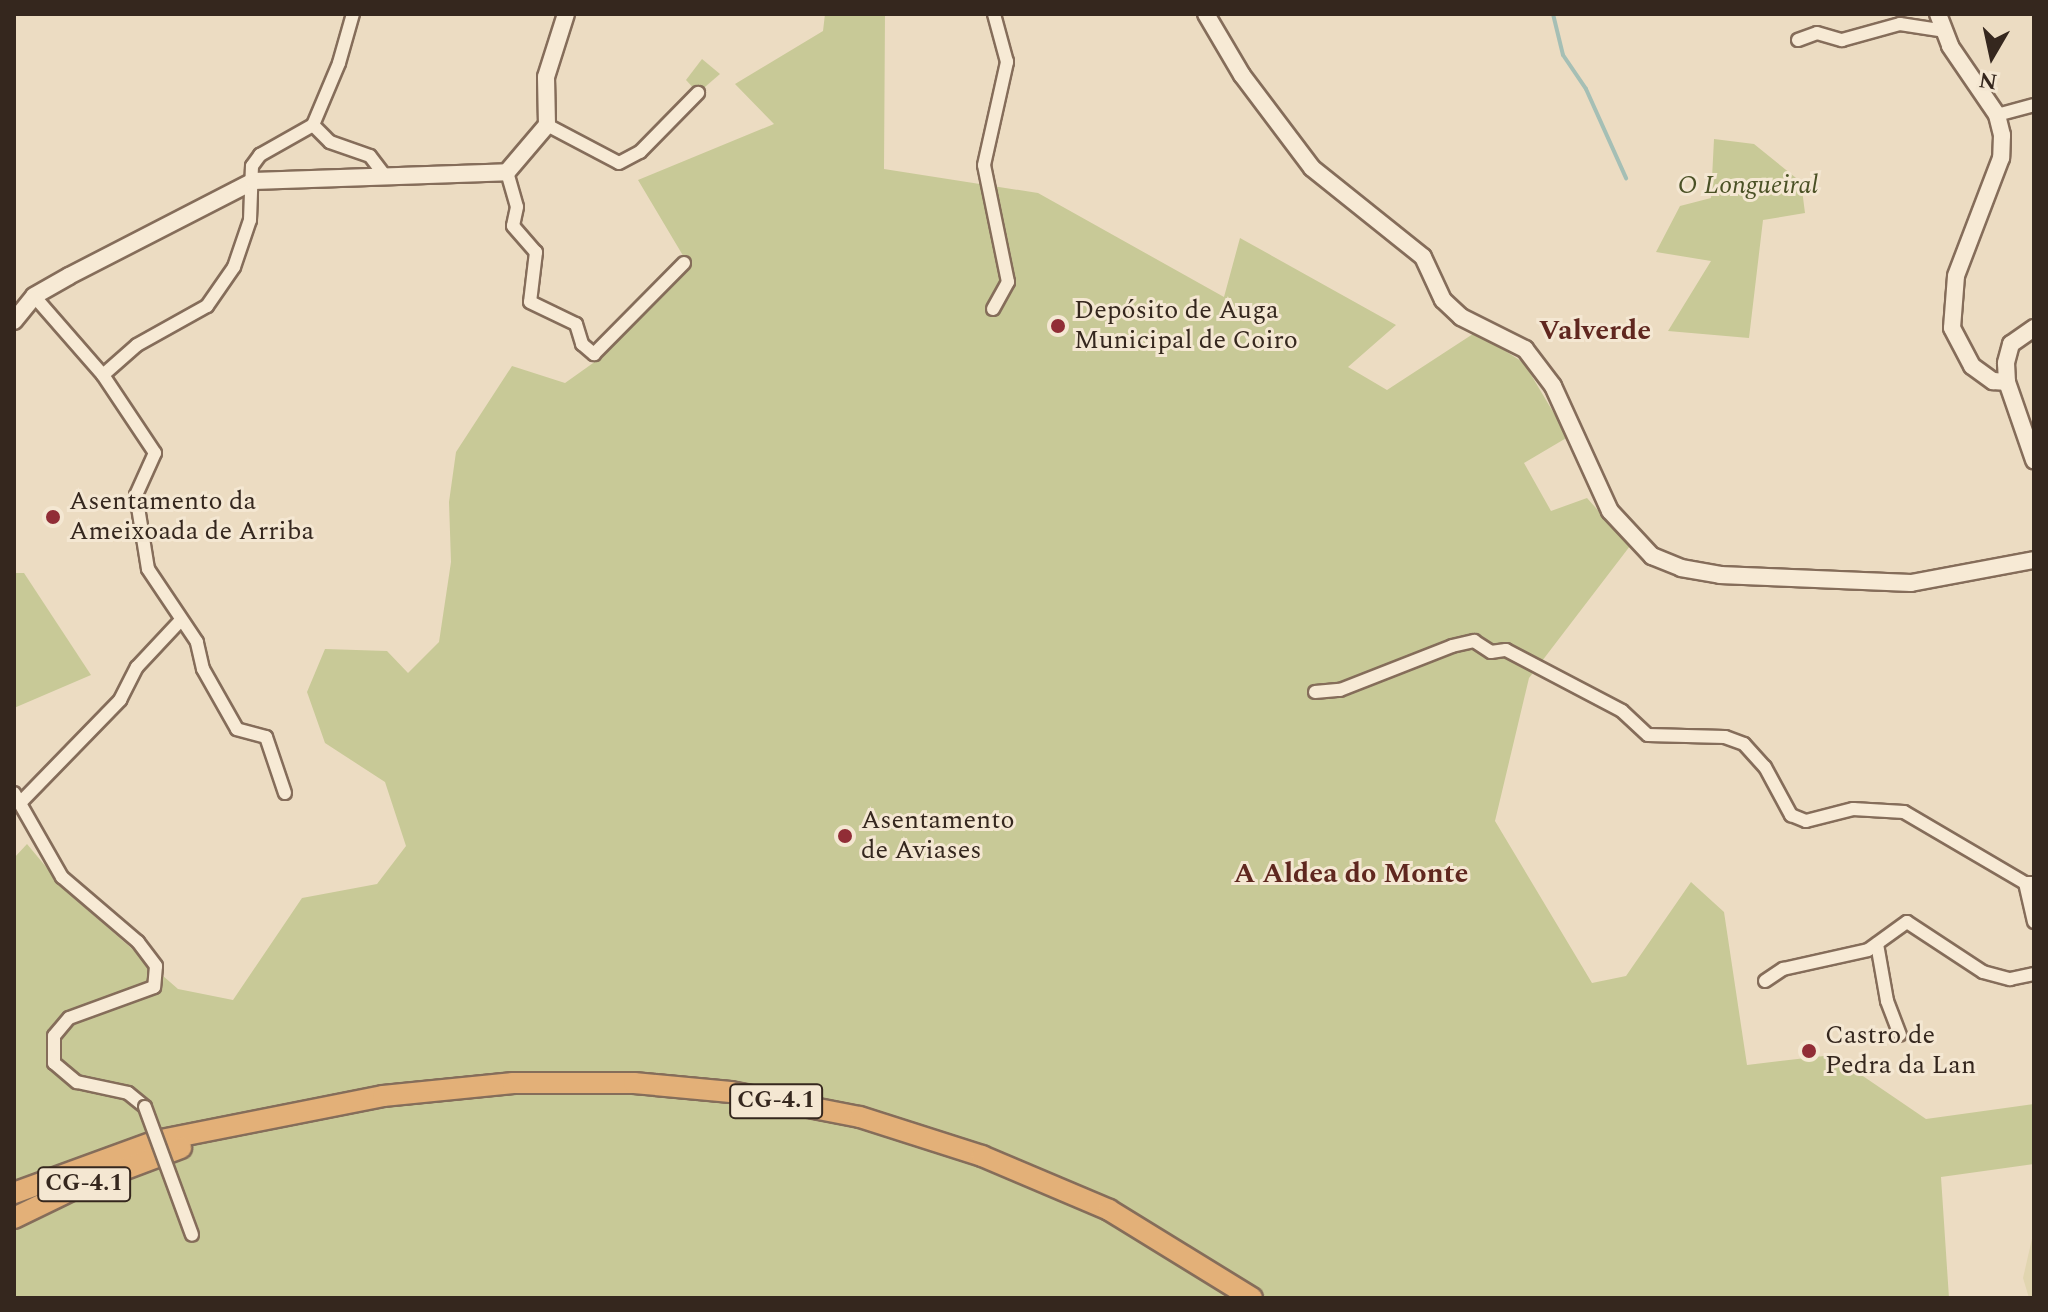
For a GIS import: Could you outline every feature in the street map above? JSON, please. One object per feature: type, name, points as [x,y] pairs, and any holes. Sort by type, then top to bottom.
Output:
[{"type":"highway","name":"CG-4.1","points":[[14,1218],[157,1156],[260,1121],[383,1096],[513,1083],[634,1083],[731,1092],[860,1117],[982,1156],[1109,1210],[1252,1298]]},
{"type":"highway","points":[[14,1193],[156,1141],[260,1121]]},
{"type":"highway","points":[[14,1233],[157,1156]]},
{"type":"street","points":[[103,375],[137,345],[207,306],[234,267],[250,220],[254,181],[252,166],[260,155],[313,125],[339,63],[353,14]]},
{"type":"street","points":[[14,321],[34,296],[254,181],[507,172],[547,125],[546,77],[566,14]]},
{"type":"street","points":[[993,309],[1008,282],[984,165],[1007,62],[994,14]]},
{"type":"street","points":[[1206,14],[1242,75],[1312,168],[1423,257],[1443,300],[1461,317],[1525,349],[1553,386],[1610,511],[1652,556],[1681,568],[1720,575],[1911,583],[2034,560]]},
{"type":"street","points":[[1938,14],[1945,31],[1997,115],[2001,158],[1956,276],[1952,328],[1972,366],[1993,381],[2007,382]]},
{"type":"street","points":[[1798,40],[1817,33],[1842,40],[1900,24],[1945,31]]},
{"type":"street","points":[[547,125],[619,163],[640,152],[698,93]]},
{"type":"street","points":[[1997,115],[2034,105]]},
{"type":"street","points":[[313,125],[330,142],[370,156],[385,176]]},
{"type":"street","points":[[507,172],[517,207],[513,226],[536,252],[530,302],[576,324],[582,344],[594,354],[684,263]]},
{"type":"street","points":[[34,296],[103,375],[155,453],[136,495],[148,569],[180,621],[197,642],[203,669],[237,729],[266,737],[285,793]]},
{"type":"street","points":[[2034,328],[2011,344],[2007,382],[2034,460]]},
{"type":"street","points":[[180,621],[137,667],[120,700],[17,798],[62,877],[138,942],[156,966],[154,987],[69,1018],[54,1036],[54,1063],[77,1082],[128,1093],[145,1107],[192,1235]]},
{"type":"street","points":[[1315,692],[1340,690],[1452,646],[1474,641],[1491,652],[1506,650],[1622,711],[1648,735],[1725,737],[1744,744],[1765,767],[1791,815],[1806,821],[1853,809],[1904,812],[2029,883],[2034,922]]},
{"type":"street","points":[[1765,981],[1783,969],[1877,944],[1907,922],[1983,972],[2010,979],[2034,974]]},
{"type":"street","points":[[1877,944],[1887,1001],[1900,1035]]},
{"type":"shaded area","points":[[2034,1230],[2034,1298],[2029,1298],[2023,1278]]},
{"type":"green space","points":[[825,14],[885,14],[884,169],[1038,193],[1224,297],[1240,238],[1396,325],[1348,367],[1387,390],[1476,332],[1524,363],[1568,437],[1524,463],[1551,511],[1587,498],[1630,546],[1529,678],[1495,821],[1592,983],[1626,976],[1691,882],[1724,912],[1747,1065],[1832,1055],[1926,1119],[2034,1104],[2034,1164],[1941,1177],[1949,1298],[14,1298],[14,858],[27,844],[67,892],[178,989],[233,1000],[302,898],[377,884],[406,846],[385,782],[325,743],[307,692],[325,649],[387,651],[408,673],[439,642],[451,562],[449,502],[456,452],[512,366],[565,383],[603,356],[688,264],[638,180],[774,124],[735,84],[823,31]]},
{"type":"green space","points":[[702,59],[720,74],[698,93],[686,80]]},
{"type":"green space","name":"O Longueiral","points":[[1714,139],[1754,144],[1801,182],[1805,213],[1763,220],[1749,338],[1668,331],[1711,261],[1656,252],[1680,206],[1711,198]]},
{"type":"green space","points":[[14,573],[24,573],[91,675],[14,708]]},
{"type":"waterway","points":[[1553,14],[1563,55],[1586,89],[1626,178]]},
{"type":"place","name":"Depósito de Auga Municipal de Coiro","points":[[1058,326]]},
{"type":"place","name":"Asentamento da Ameixoada de Arriba","points":[[53,517]]},
{"type":"place","name":"Asentamento de Aviases","points":[[845,836]]},
{"type":"place","name":"Castro de Pedra da Lan","points":[[1809,1051]]},
{"type":"district","name":"Valverde","points":[[1595,331]]},
{"type":"district","name":"A Aldea do Monte","points":[[1351,874]]}]
